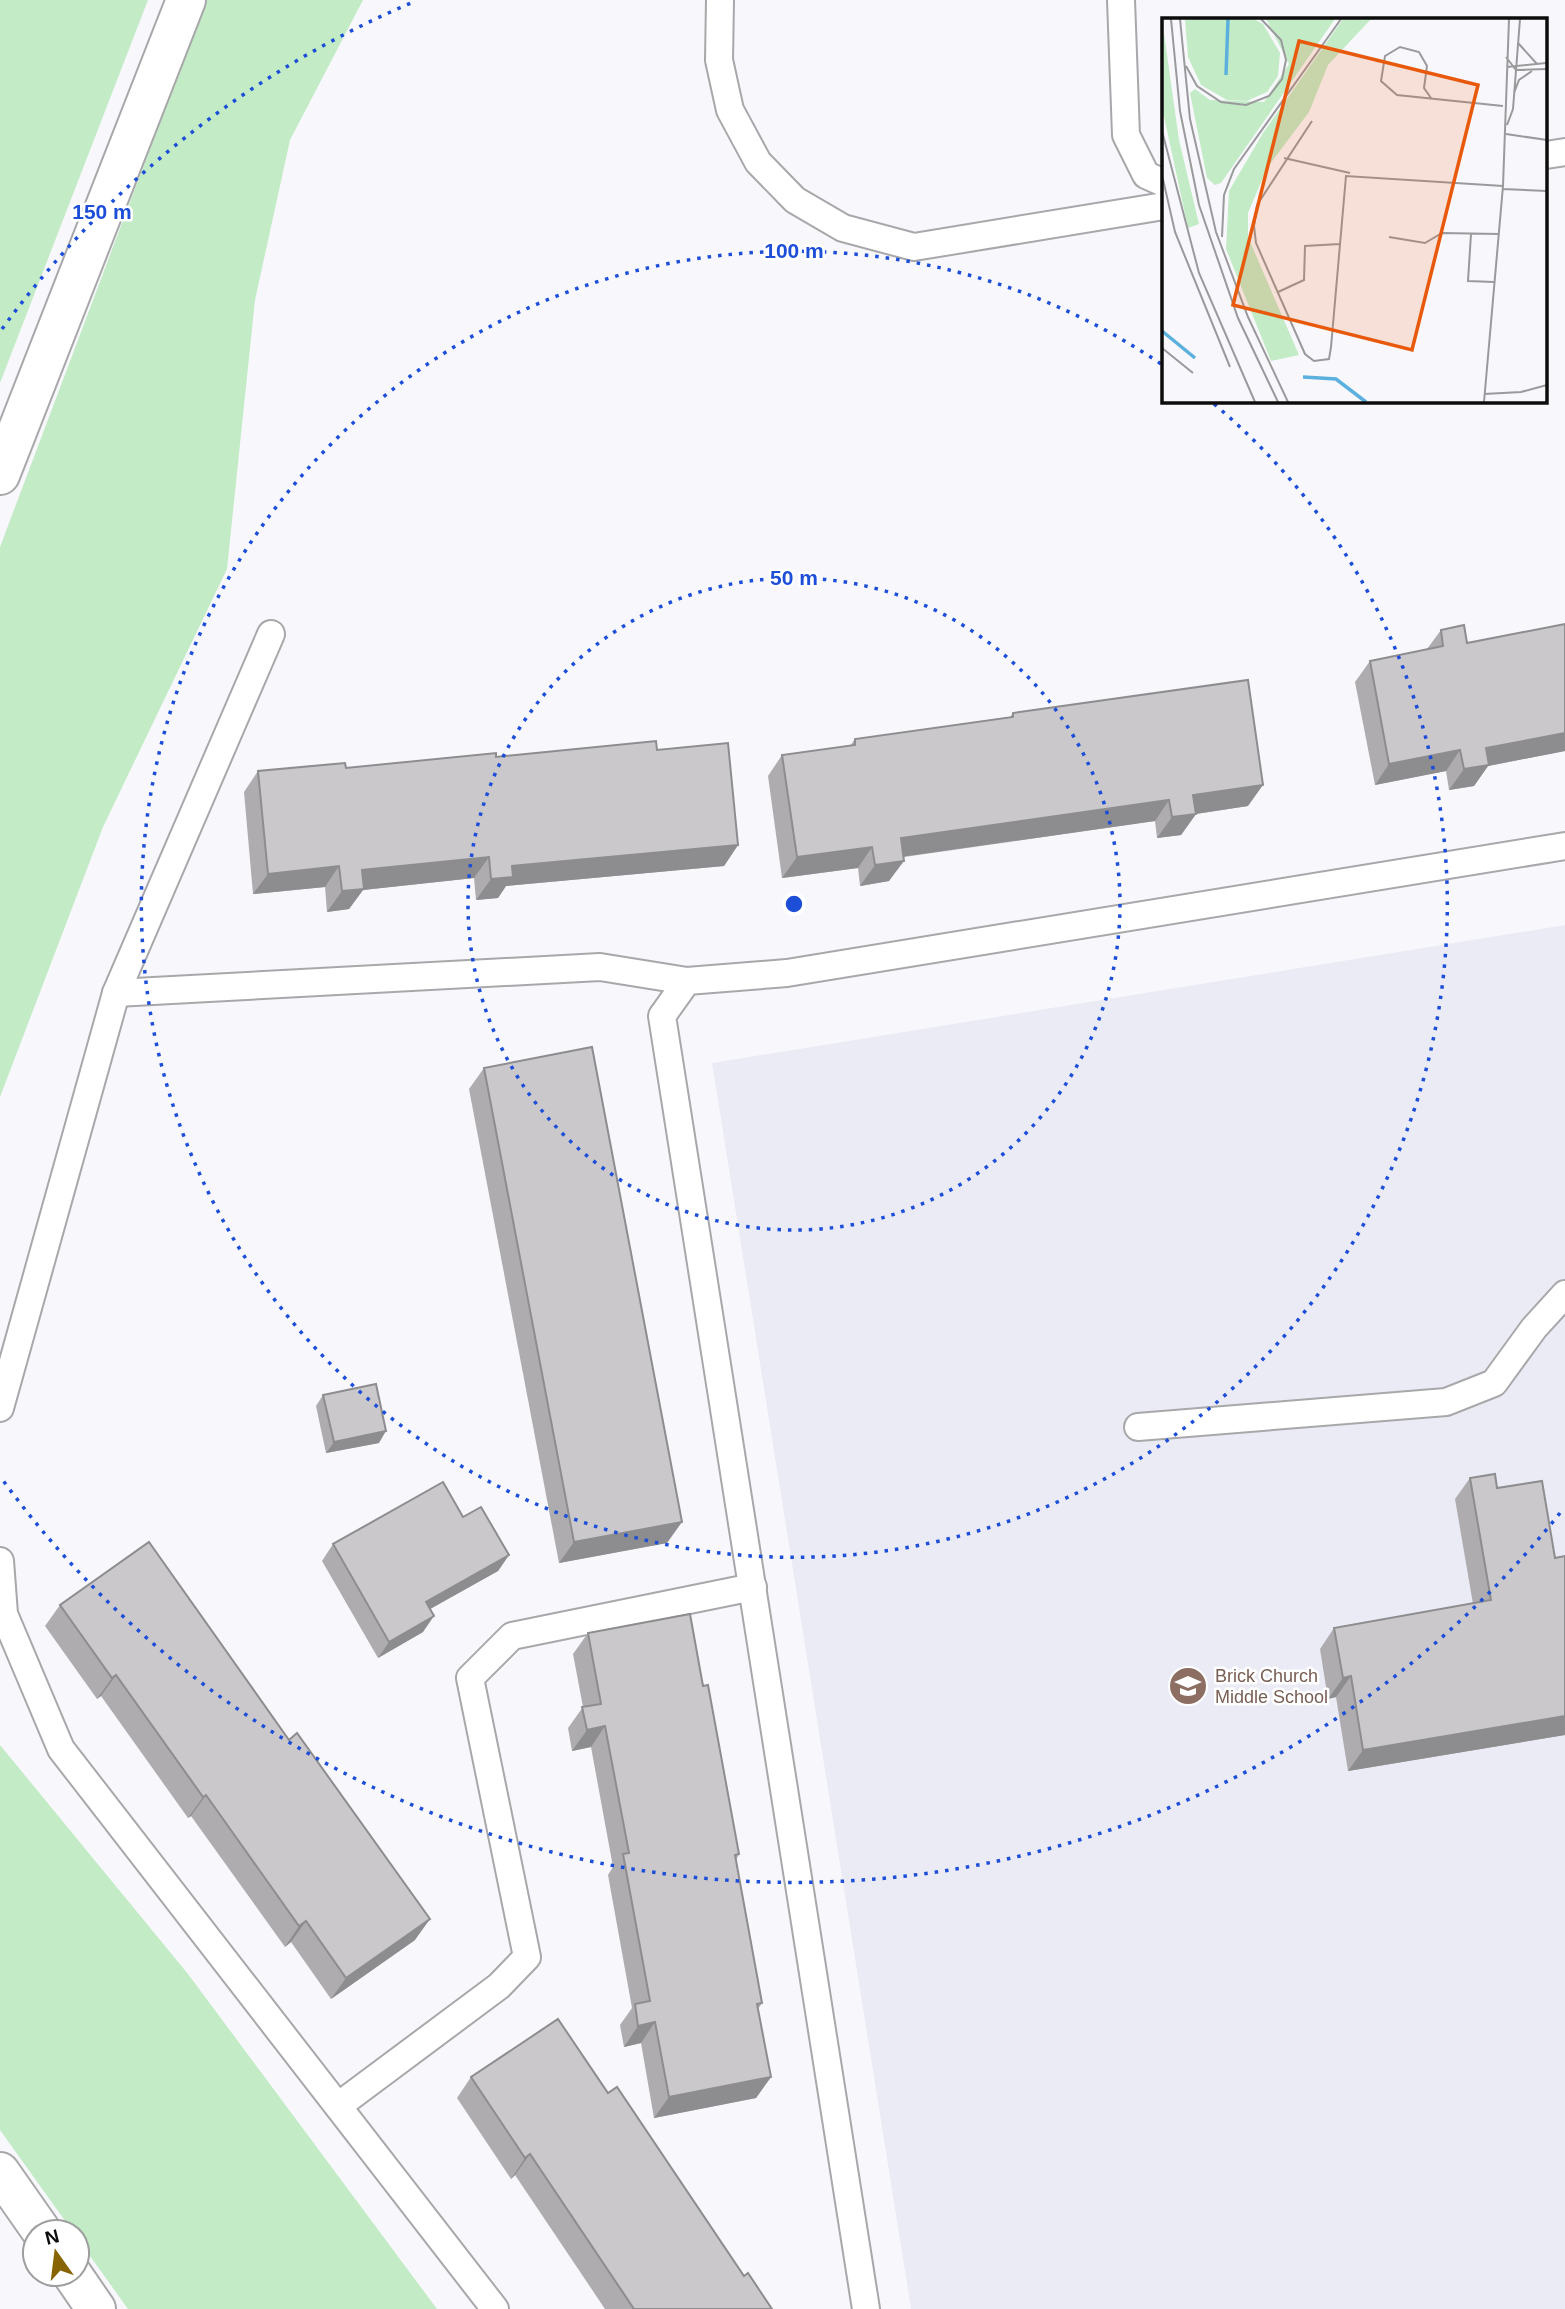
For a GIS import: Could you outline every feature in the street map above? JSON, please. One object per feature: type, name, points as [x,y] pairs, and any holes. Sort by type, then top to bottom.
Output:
[{"type":"highway","points":[[0,475],[187,0]]},
{"type":"highway","points":[[0,2172],[32,2218]]},
{"type":"highway","points":[[82,2288],[96,2309]]},
{"type":"lane","points":[[720,0],[719,60],[730,110],[758,162],[795,200],[843,229],[914,247],[1162,206]]},
{"type":"lane","points":[[1121,0],[1126,135],[1146,175],[1162,182]]},
{"type":"lane","points":[[0,1408],[116,993],[271,634]]},
{"type":"lane","points":[[116,993],[600,967],[687,981],[787,973],[1565,846]]},
{"type":"lane","points":[[687,981],[662,1016],[866,2309]]},
{"type":"lane","points":[[1138,1427],[1446,1402],[1494,1383],[1534,1328],[1565,1294]]},
{"type":"lane","points":[[0,1560],[4,1614],[61,1749],[495,2309]]},
{"type":"lane","points":[[338,2106],[499,1986],[527,1957],[470,1678],[512,1636],[753,1587]]},
{"type":"shaded area","name":"Brick Church Middle School","points":[[1565,925],[1565,2309],[911,2309],[712,1063]]},
{"type":"green space","points":[[0,0],[148,0],[0,383]]},
{"type":"green space","points":[[206,0],[363,0],[290,140],[255,300],[227,569],[103,827],[0,1097],[0,547]]},
{"type":"green space","points":[[0,1745],[188,1974],[437,2309],[128,2309],[91,2257],[91,2218],[63,2218],[0,2130]]},
{"type":"building","points":[[1565,624],[1565,733],[1486,748],[1489,765],[1464,769],[1460,750],[1389,764],[1370,661],[1443,646],[1441,630],[1464,625],[1467,643]]},
{"type":"building","points":[[1248,680],[1263,785],[1193,795],[1196,814],[1172,817],[1169,800],[901,838],[904,861],[875,865],[872,847],[797,857],[782,755],[855,745],[855,739],[1013,717],[1013,713]]},
{"type":"building","points":[[656,741],[657,750],[728,743],[738,845],[512,866],[513,877],[491,879],[489,857],[362,870],[364,889],[342,891],[339,866],[268,874],[258,771],[345,763],[346,768],[496,753],[496,757]]},
{"type":"building","points":[[592,1047],[682,1522],[574,1542],[484,1068]]},
{"type":"building","points":[[376,1384],[386,1431],[334,1442],[323,1395]]},
{"type":"building","points":[[1495,1474],[1497,1488],[1542,1481],[1555,1558],[1565,1556],[1565,1716],[1363,1750],[1351,1676],[1343,1678],[1334,1628],[1491,1600],[1470,1478]]},
{"type":"building","points":[[443,1482],[463,1517],[481,1507],[509,1555],[426,1602],[434,1616],[389,1642],[333,1544]]},
{"type":"building","points":[[149,1542],[289,1740],[297,1733],[430,1919],[346,1978],[306,1921],[299,1926],[206,1795],[203,1797],[116,1675],[112,1678],[60,1605]]},
{"type":"building","points":[[690,1614],[703,1686],[708,1685],[739,1854],[735,1855],[762,2003],[757,2004],[771,2077],[669,2097],[655,2022],[638,2026],[635,2004],[650,2001],[623,1854],[629,1853],[605,1726],[587,1730],[582,1707],[601,1704],[588,1633]]},
{"type":"building","points":[[558,2019],[608,2093],[617,2087],[744,2276],[748,2273],[772,2309],[634,2309],[530,2154],[525,2158],[471,2077]]},
{"type":"place","name":"Brick Church Middle School","points":[[1188,1686]]}]
